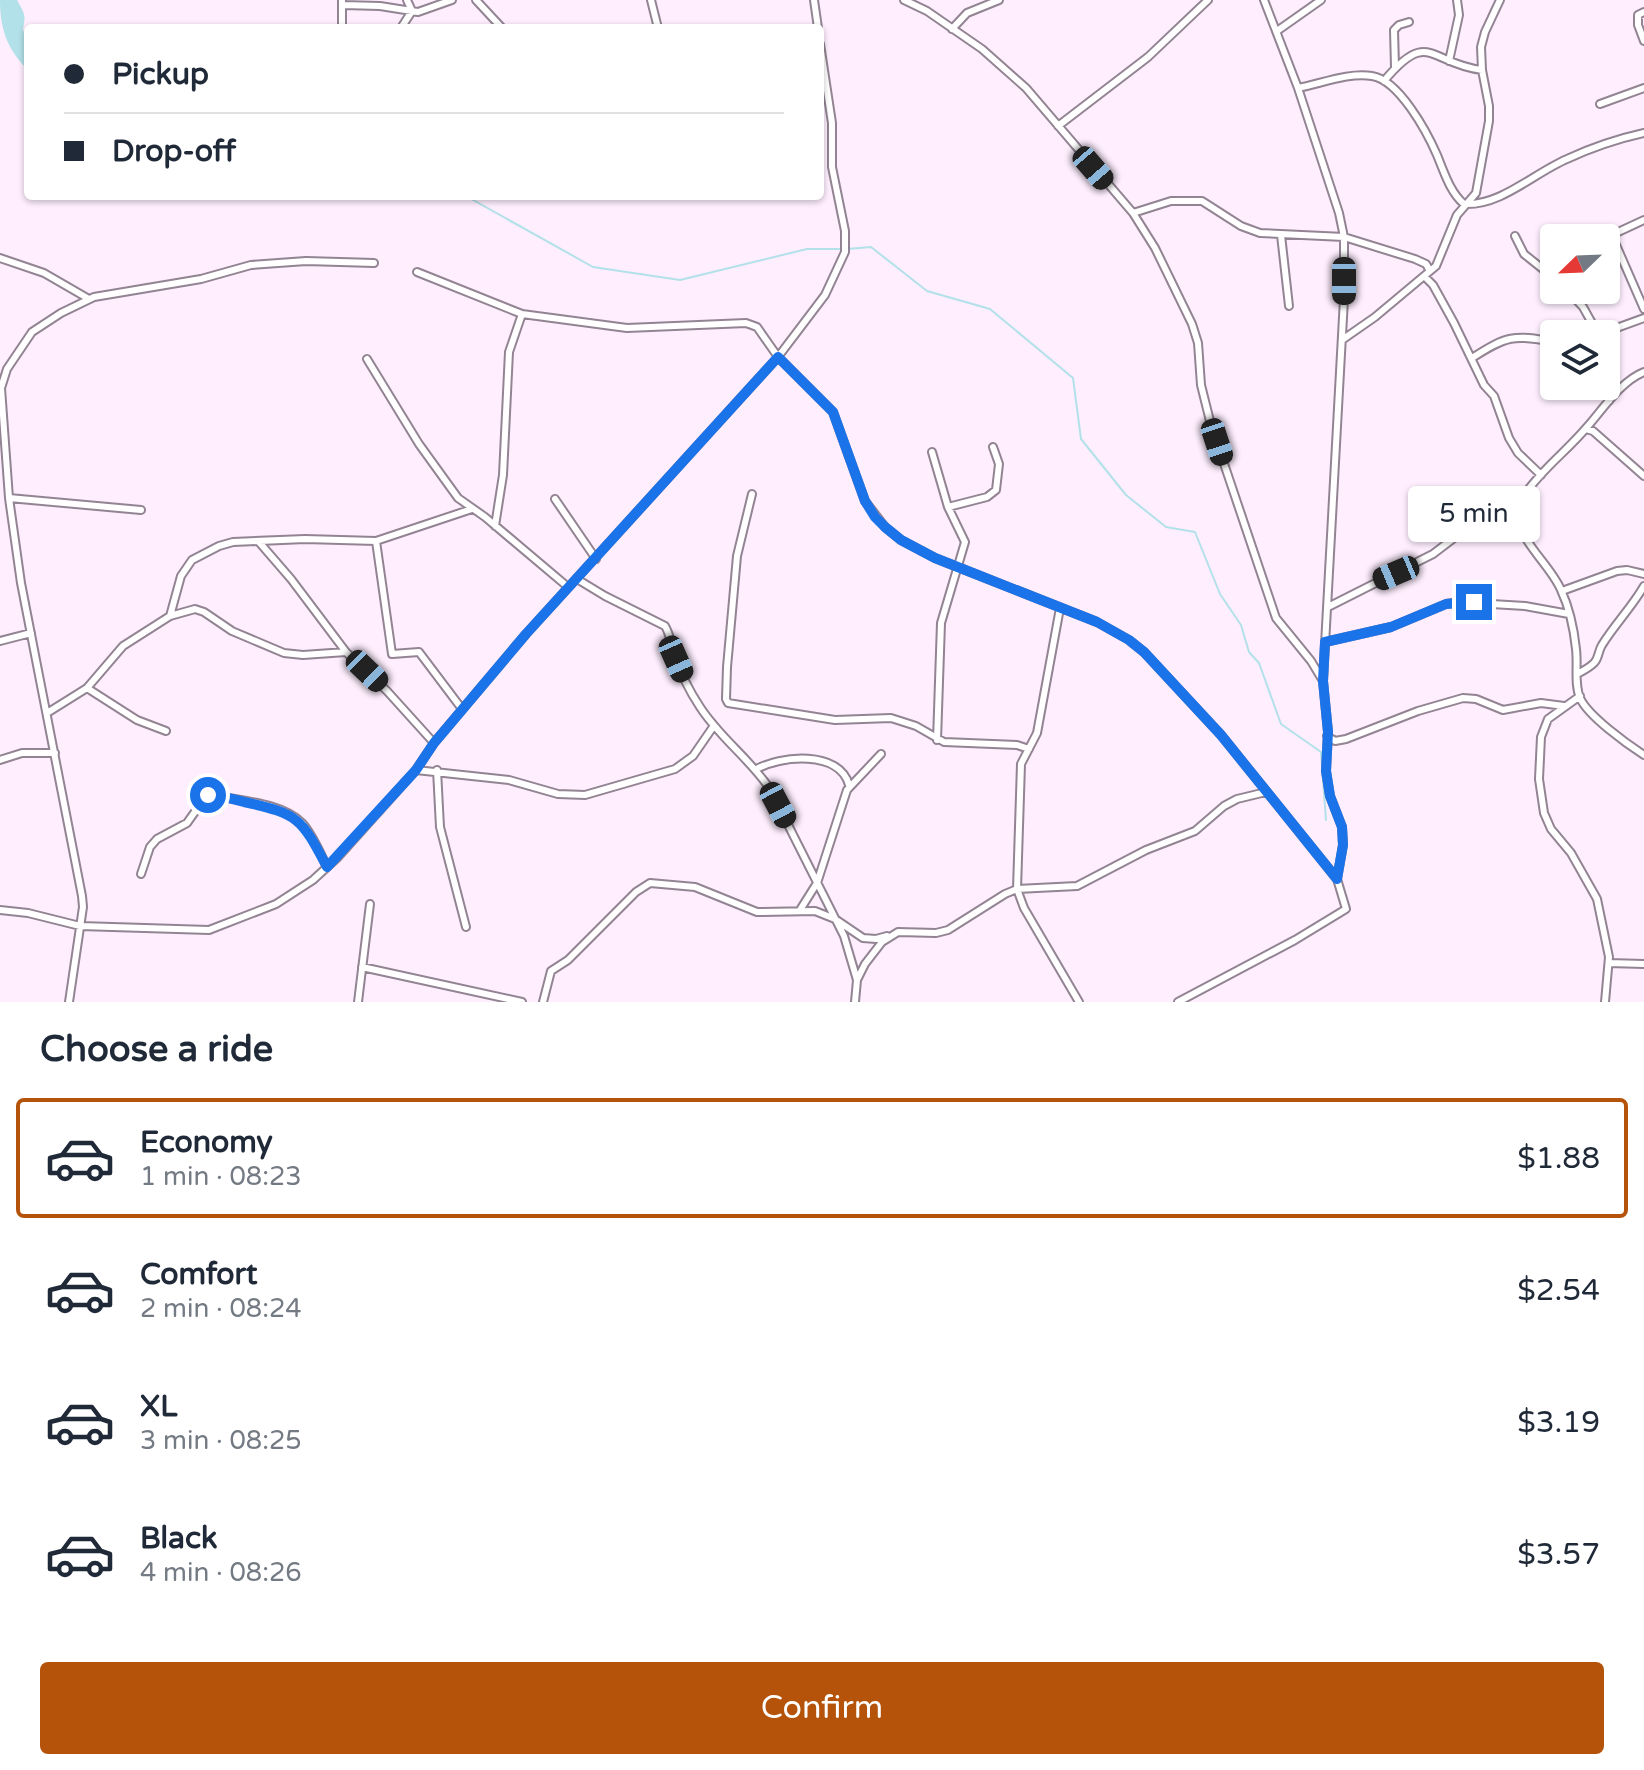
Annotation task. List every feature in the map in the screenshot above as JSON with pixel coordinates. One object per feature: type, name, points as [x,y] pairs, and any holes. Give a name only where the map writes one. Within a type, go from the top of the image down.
[{"type":"street","points":[[407,0],[412,11]]},
{"type":"street","points":[[342,24],[342,3],[412,11],[452,0]]},
{"type":"street","points":[[476,0],[498,24]]},
{"type":"street","points":[[651,0],[657,24]]},
{"type":"street","points":[[814,0],[817,24]]},
{"type":"street","points":[[904,0],[927,11],[1002,65],[1133,213],[1155,248],[1192,324],[1198,343],[1201,385],[1211,425],[1276,618],[1323,681]]},
{"type":"street","points":[[952,29],[967,13],[999,0]]},
{"type":"street","points":[[1058,126],[1148,57],[1208,0]]},
{"type":"street","points":[[1264,0],[1298,88],[1344,237],[1342,340],[1323,681],[1328,785],[1342,827],[1343,845],[1337,879]]},
{"type":"street","points":[[1277,31],[1321,0]]},
{"type":"street","points":[[1449,61],[1459,15],[1457,0]]},
{"type":"street","points":[[1342,340],[1430,271],[1457,215],[1476,193],[1489,121],[1481,47],[1500,0]]},
{"type":"street","points":[[404,24],[412,11]]},
{"type":"street","points":[[1644,12],[1638,15],[1637,20],[1644,41]]},
{"type":"street","points":[[1395,67],[1394,30],[1409,22]]},
{"type":"street","points":[[1384,81],[1409,55],[1422,50],[1435,52],[1460,67],[1482,70]]},
{"type":"street","points":[[0,910],[28,913],[80,926],[209,930],[276,904],[327,867],[416,770],[462,709],[568,587],[778,357],[825,295],[845,252],[845,231],[832,167],[832,123],[824,70]]},
{"type":"street","points":[[1298,88],[1356,76],[1373,76],[1384,81],[1426,128],[1451,187],[1464,204]]},
{"type":"street","points":[[1600,104],[1644,88]]},
{"type":"street","points":[[1464,204],[1484,202],[1564,160],[1644,133]]},
{"type":"street","points":[[1133,213],[1171,201],[1202,201],[1241,226],[1260,233],[1344,237],[1426,264],[1433,285],[1484,385],[1494,396],[1509,438],[1518,453],[1541,475]]},
{"type":"street","points":[[1644,220],[1616,233],[1613,238],[1644,309]]},
{"type":"street","points":[[1281,235],[1289,306]]},
{"type":"street","points":[[1515,236],[1524,254],[1540,267]]},
{"type":"street","points":[[0,258],[44,273],[89,299]]},
{"type":"street","points":[[69,1002],[82,896],[31,633],[9,498],[1,388],[7,369],[32,332],[89,299],[201,279],[251,265],[306,261],[374,263]]},
{"type":"street","points":[[1430,271],[1433,285]]},
{"type":"street","points":[[417,272],[522,314],[627,328],[752,324],[778,357],[833,412],[865,501],[875,517],[901,540],[1110,629],[1144,652],[1221,735],[1337,879],[1346,909],[1295,940],[1178,1002]]},
{"type":"street","points":[[495,526],[503,475],[509,352],[522,314]]},
{"type":"street","points":[[1620,327],[1644,318]]},
{"type":"street","points":[[1472,358],[1500,340],[1540,340]]},
{"type":"street","points":[[367,359],[419,444],[458,498],[568,587]]},
{"type":"street","points":[[1644,372],[1633,377],[1541,475],[1519,505],[1518,520],[1520,530],[1549,567],[1562,591],[1576,649],[1580,696],[1597,717],[1644,755]]},
{"type":"street","points":[[1586,429],[1593,431],[1644,476]]},
{"type":"street","points":[[948,507],[987,497],[996,490],[999,464],[993,447]]},
{"type":"street","points":[[932,452],[948,507],[965,542],[941,623],[937,740]]},
{"type":"street","points":[[752,494],[737,556],[726,701],[733,705],[766,707],[835,720],[891,718],[916,726],[937,740],[1017,745],[1029,749]]},
{"type":"street","points":[[9,498],[141,510]]},
{"type":"street","points":[[555,499],[596,559]]},
{"type":"street","points":[[1328,607],[1433,554],[1488,512],[1519,505]]},
{"type":"street","points":[[170,616],[181,576],[192,560],[219,546],[305,539],[376,541],[472,509]]},
{"type":"street","points":[[376,541],[392,654],[419,652],[462,709]]},
{"type":"street","points":[[259,542],[346,652],[434,743]]},
{"type":"street","points":[[1562,591],[1617,571],[1644,574]]},
{"type":"street","points":[[577,579],[665,626],[682,674],[713,727],[770,789],[844,936],[857,980],[855,1002]]},
{"type":"street","points":[[1577,674],[1595,661],[1603,643],[1644,586]]},
{"type":"street","points":[[1325,642],[1391,627],[1458,602],[1525,606],[1569,614]]},
{"type":"street","points":[[1060,608],[1037,733],[1021,764],[1017,889],[1024,908],[1079,1002]]},
{"type":"street","points":[[47,713],[87,688],[123,646],[170,616],[195,609],[232,631],[284,653],[346,652]]},
{"type":"street","points":[[0,641],[31,633]]},
{"type":"street","points":[[87,688],[129,716],[166,731]]},
{"type":"street","points":[[1580,696],[1548,719],[1541,737],[1539,779],[1544,813],[1551,829],[1585,874],[1597,899],[1609,963],[1605,1002]]},
{"type":"street","points":[[1327,736],[1332,741],[1339,741],[1418,711],[1470,697],[1503,710],[1541,703],[1564,706]]},
{"type":"street","points":[[416,770],[509,780],[558,794],[585,795],[675,769],[693,756],[713,727]]},
{"type":"street","points":[[0,760],[30,751],[55,753]]},
{"type":"street","points":[[800,910],[817,883],[849,785],[881,754]]},
{"type":"street","points":[[755,770],[768,762],[784,759],[830,762],[843,771],[849,785]]},
{"type":"street","points":[[437,770],[440,827],[466,927]]},
{"type":"street","points":[[543,1002],[551,971],[568,960],[645,884],[695,887],[757,912],[815,911],[835,919],[863,938],[876,939],[898,932],[936,933],[948,930],[1017,889],[1077,886],[1146,850],[1195,831],[1237,799],[1266,792]]},
{"type":"street","points":[[141,874],[150,847],[157,839],[187,823],[204,799],[212,795],[291,815],[305,827],[327,867]]},
{"type":"street","points":[[358,1002],[370,904]]},
{"type":"street","points":[[857,980],[874,949],[898,932]]},
{"type":"street","points":[[1609,963],[1644,964]]},
{"type":"street","points":[[362,967],[522,1002]]},
{"type":"water","points":[[0,0],[17,0],[25,18],[24,65],[6,38]]},
{"type":"waterway","points":[[473,200],[593,267],[680,280],[807,249],[841,249]]},
{"type":"waterway","points":[[847,249],[871,247],[927,291],[990,309],[1073,378],[1081,439],[1126,495],[1166,527],[1195,532],[1220,594],[1241,625],[1249,652],[1259,663],[1281,724],[1321,752],[1326,820]]},
{"type":"route","points":[[208,795],[291,815],[305,827],[327,867],[416,770],[434,743],[526,634],[778,357],[833,412],[865,501],[885,527],[901,540],[935,558],[1097,622],[1129,640],[1144,652],[1221,735],[1337,879],[1343,845],[1342,827],[1330,796],[1326,771],[1325,642],[1391,627],[1446,604],[1474,602]]}]
